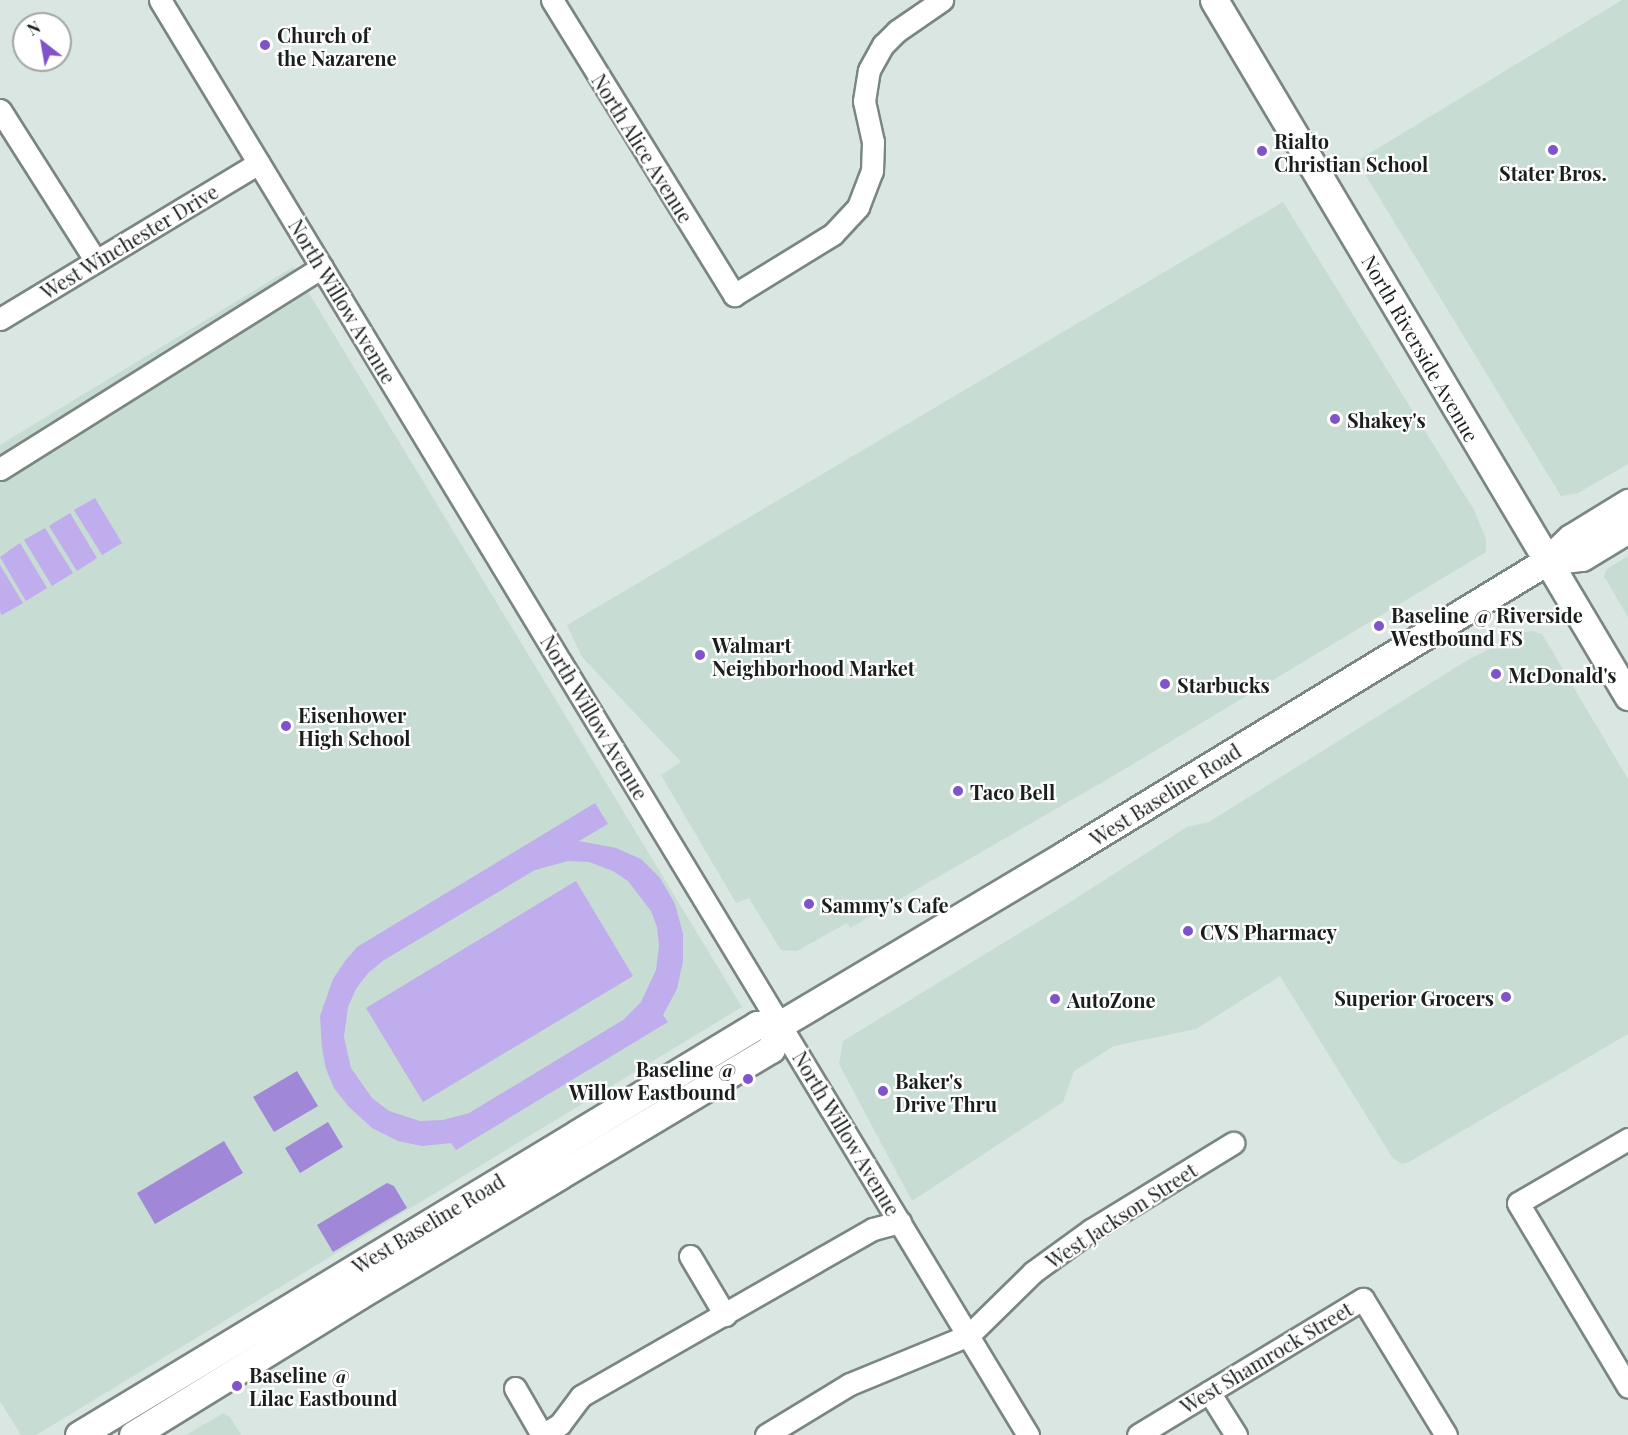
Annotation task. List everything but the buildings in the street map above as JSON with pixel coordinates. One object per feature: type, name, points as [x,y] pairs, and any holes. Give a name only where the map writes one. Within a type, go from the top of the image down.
[{"type":"main road","name":"North Riverside Avenue","points":[[1215,0],[1628,696]]},
{"type":"main road","points":[[1547,561],[1572,538],[1628,503]]},
{"type":"main road","points":[[1547,561],[1582,557],[1628,530]]},
{"type":"main road","name":"West Baseline Road","points":[[79,1435],[757,1025],[781,1024],[1547,561]]},
{"type":"main road","name":"West Baseline Road","points":[[133,1435],[358,1296],[771,1049],[781,1024]]},
{"type":"street","name":"North Willow Avenue","points":[[159,0],[1028,1435]]},
{"type":"street","name":"North Alice Avenue","points":[[552,0],[734,295],[833,234],[854,212],[868,186],[872,171],[873,142],[864,101],[869,70],[883,45],[897,31],[942,0]]},
{"type":"street","points":[[0,110],[96,261]]},
{"type":"street","name":"West Winchester Drive","points":[[0,319],[259,163]]},
{"type":"street","points":[[0,469],[322,267]]},
{"type":"street","points":[[1628,1139],[1518,1203],[1628,1387]]},
{"type":"street","name":"West Jackson Street","points":[[766,1435],[850,1384],[969,1335],[1043,1265],[1091,1230],[1233,1143]]},
{"type":"street","points":[[515,1388],[542,1435],[560,1424],[581,1396],[873,1229],[900,1222]]},
{"type":"street","points":[[690,1256],[725,1315]]},
{"type":"street","name":"West Shamrock Street","points":[[1138,1435],[1363,1299],[1446,1435]]},
{"type":"street","points":[[1209,1392],[1236,1435]]},
{"type":"shaded area","points":[[1622,0],[1628,0],[1628,464],[1578,493],[1561,496],[1357,161]]},
{"type":"shaded area","points":[[1283,202],[1474,510],[1486,539],[1486,552],[1118,773],[850,928],[847,923],[797,951],[781,950],[749,898],[736,903],[661,775],[681,762],[582,657],[567,625]]},
{"type":"shaded area","name":"Eisenhower High School","points":[[293,267],[742,1007],[36,1435],[21,1435],[0,1401],[0,445]]},
{"type":"shaded area","points":[[95,498],[122,543],[102,555],[74,510]]},
{"type":"shaded area","points":[[70,513],[97,558],[77,571],[49,526]]},
{"type":"shaded area","points":[[45,528],[73,573],[52,586],[24,540]]},
{"type":"shaded area","points":[[20,543],[47,588],[26,601],[0,557]]},
{"type":"shaded area","points":[[1628,556],[1628,617],[1604,576],[1607,569]]},
{"type":"shaded area","points":[[0,565],[23,603],[2,615],[0,612]]},
{"type":"shaded area","points":[[1532,631],[1542,634],[1628,779],[1628,1034],[1402,1164],[1392,1157],[1280,976],[1196,1029],[1114,1046],[1074,1071],[1063,1102],[912,1201],[839,1064],[843,1041],[1064,906],[1187,827],[1209,822],[1466,661],[1520,633]]},
{"type":"shaded area","points":[[595,803],[608,824],[579,841],[616,848],[641,859],[660,878],[675,904],[683,934],[683,961],[677,989],[663,1015],[668,1022],[456,1150],[451,1143],[422,1146],[398,1141],[372,1128],[348,1106],[334,1088],[326,1069],[320,1016],[333,979],[357,947]],"holes":[[[568,861],[589,862],[613,871],[628,881],[651,911],[657,927],[659,946],[656,970],[641,1002],[623,1020],[469,1113],[443,1120],[420,1121],[389,1111],[372,1098],[351,1068],[344,1037],[348,1007],[356,989],[368,973],[384,960],[535,870]]]},
{"type":"shaded area","points":[[576,881],[633,976],[423,1102],[366,1008]]},
{"type":"shaded area","points":[[297,1071],[318,1106],[274,1132],[253,1097]]},
{"type":"shaded area","points":[[328,1122],[343,1147],[300,1173],[285,1148]]},
{"type":"shaded area","points":[[224,1141],[243,1173],[155,1224],[137,1193]]},
{"type":"shaded area","points":[[387,1183],[394,1186],[407,1208],[333,1252],[317,1225]]},
{"type":"shaded area","points":[[224,1413],[230,1417],[241,1435],[186,1435]]},
{"type":"place","name":"Church of the Nazarene","points":[[265,45]]},
{"type":"place","name":"Stater Bros.","points":[[1553,150]]},
{"type":"place","name":"Rialto Christian School","points":[[1262,151]]},
{"type":"place","name":"Shakey's","points":[[1335,419]]},
{"type":"place","name":"Baseline @ Riverside Westbound FS","points":[[1379,626]]},
{"type":"place","name":"Walmart Neighborhood Market","points":[[700,655]]},
{"type":"place","name":"McDonald's","points":[[1496,674]]},
{"type":"place","name":"Starbucks","points":[[1165,684]]},
{"type":"place","name":"Eisenhower High School","points":[[286,726]]},
{"type":"place","name":"Taco Bell","points":[[958,791]]},
{"type":"place","name":"Sammy's Cafe","points":[[809,904]]},
{"type":"place","name":"CVS Pharmacy","points":[[1188,931]]},
{"type":"place","name":"Superior Grocers","points":[[1506,997]]},
{"type":"place","name":"AutoZone","points":[[1055,999]]},
{"type":"place","name":"Baseline @ Willow Eastbound","points":[[748,1079]]},
{"type":"place","name":"Baker's Drive Thru","points":[[883,1091]]},
{"type":"place","name":"Baseline @ Lilac Eastbound","points":[[237,1386]]}]
